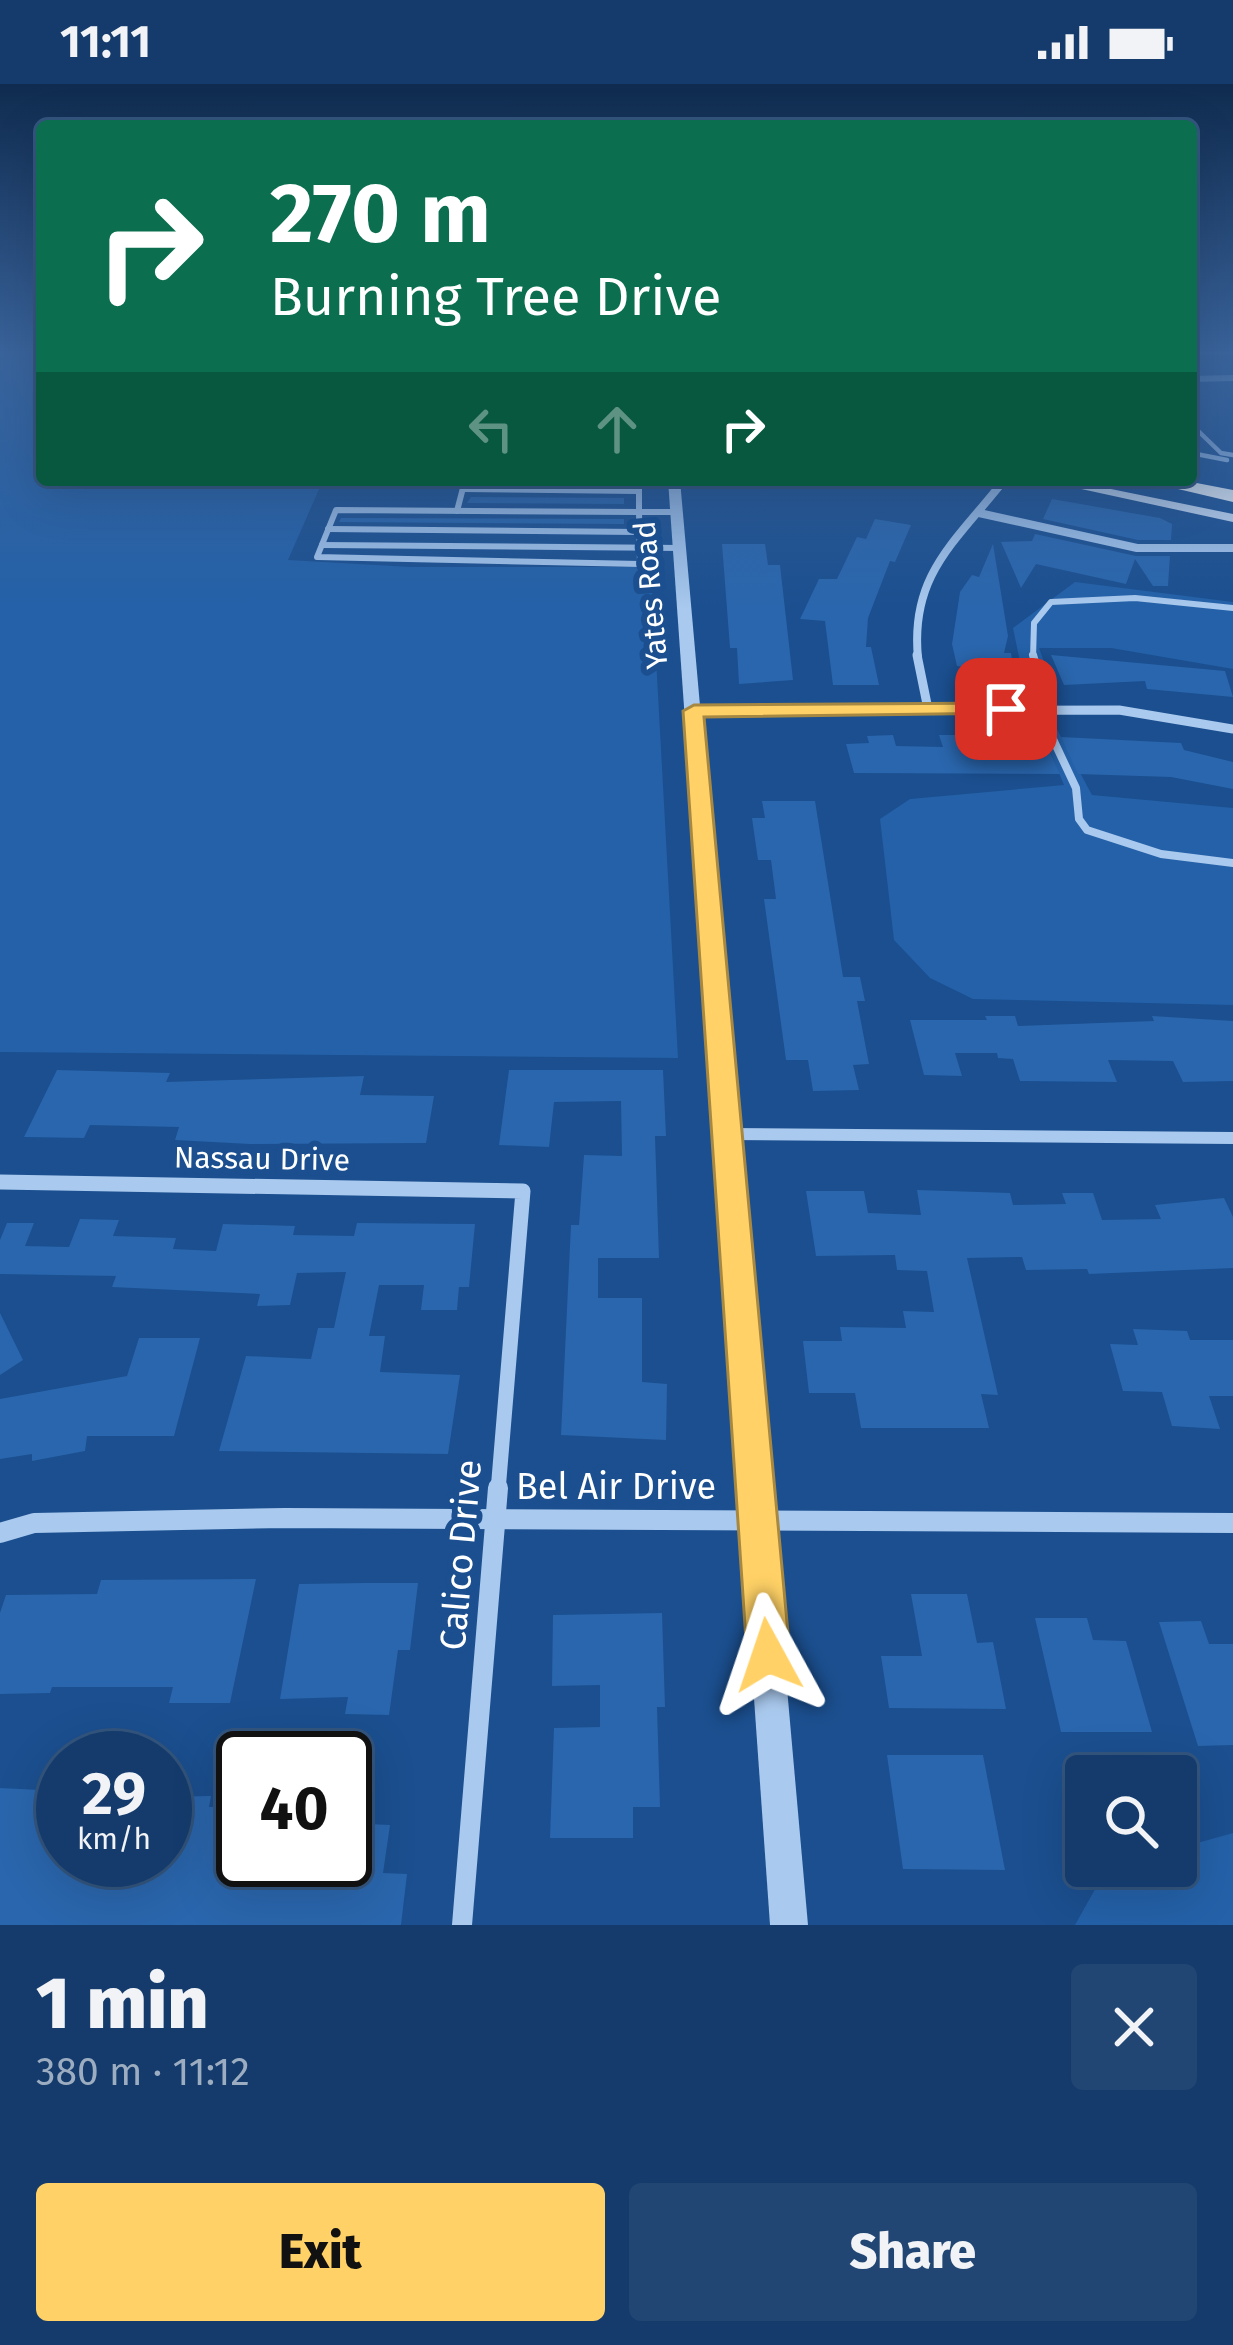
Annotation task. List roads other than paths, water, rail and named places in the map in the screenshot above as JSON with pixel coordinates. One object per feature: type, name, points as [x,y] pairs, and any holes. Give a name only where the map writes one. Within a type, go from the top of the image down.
[{"type":"highway","points":[[1197,469],[1233,476]]},
{"type":"highway","points":[[1181,486],[1233,496]]},
{"type":"main road","points":[[1076,486],[1233,518]]},
{"type":"street","name":"Yates Road","points":[[675,486],[790,1925]]},
{"type":"street","points":[[928,709],[911,624],[918,594],[934,564],[1000,486]]},
{"type":"street","points":[[979,513],[1139,550],[1233,548]]},
{"type":"street","points":[[694,711],[1119,710],[1233,729]]},
{"type":"street","points":[[728,1134],[1233,1138]]},
{"type":"street","name":"Nassau Drive","points":[[0,1182],[523,1191]]},
{"type":"street","name":"Calico Drive","points":[[462,1925],[523,1191]]},
{"type":"street","name":"Bel Air Drive","points":[[0,1533],[34,1522],[1233,1523]]},
{"type":"lane","points":[[1204,437],[1233,458]]},
{"type":"lane","points":[[1197,454],[1233,458]]},
{"type":"lane","points":[[457,511],[464,486]]},
{"type":"lane","points":[[639,486],[639,491],[639,512],[639,532],[640,564],[417,563],[317,557],[337,510],[457,511],[639,512],[677,512]]},
{"type":"lane","points":[[463,489],[639,491]]},
{"type":"lane","points":[[328,529],[639,532]]},
{"type":"lane","points":[[322,545],[681,548]]},
{"type":"lane","points":[[1046,699],[1032,655],[1033,624],[1051,602],[1135,598],[1233,608]]},
{"type":"lane","points":[[1044,720],[1076,788],[1079,819],[1087,830],[1161,854],[1233,863]]}]
